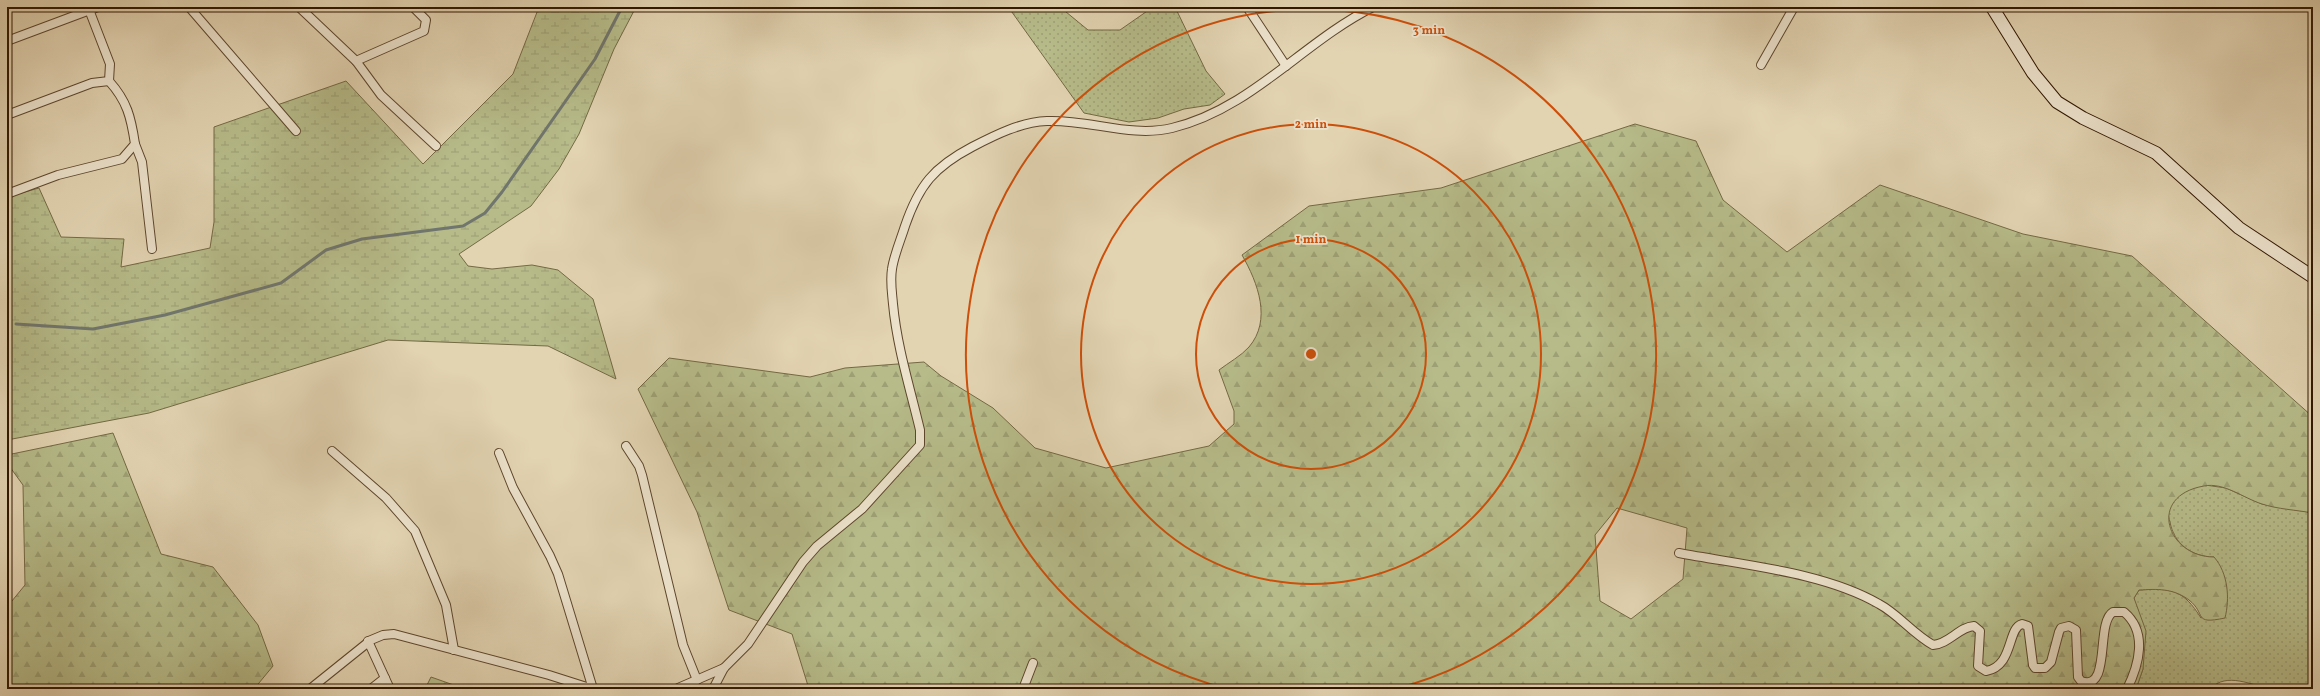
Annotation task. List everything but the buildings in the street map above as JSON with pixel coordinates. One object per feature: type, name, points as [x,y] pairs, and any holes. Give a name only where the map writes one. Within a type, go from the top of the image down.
[{"type":"street","points":[[7,41],[88,9],[98,7]]},
{"type":"street","points":[[189,7],[296,131]]},
{"type":"street","points":[[299,7],[356,61],[381,95],[436,146]]},
{"type":"street","points":[[356,61],[424,31],[426,20],[413,7]]},
{"type":"street","points":[[1247,7],[1286,66]]},
{"type":"street","points":[[713,689],[724,668],[748,644],[803,562],[817,546],[862,509],[920,445],[920,430],[895,326],[892,269],[908,218],[919,193],[938,168],[980,142],[1014,127],[1031,123],[1062,121],[1153,130],[1172,128],[1229,106],[1286,66],[1336,27],[1373,7]]},
{"type":"street","points":[[1761,64],[1794,7]]},
{"type":"street","points":[[1992,7],[2033,72],[2057,102],[2083,118],[2156,153],[2238,228],[2313,277]]},
{"type":"street","points":[[88,9],[110,64],[109,81],[122,96],[132,125],[135,144],[142,162],[152,249]]},
{"type":"street","points":[[7,115],[92,83],[109,81]]},
{"type":"street","points":[[7,194],[58,176],[122,159],[135,144]]},
{"type":"street","points":[[626,446],[639,466],[642,475],[683,645],[697,680]]},
{"type":"street","points":[[332,451],[386,498],[415,531],[446,605],[454,650]]},
{"type":"street","points":[[499,452],[513,488],[550,556],[558,574],[593,689]]},
{"type":"street","points":[[1679,553],[1795,575],[1855,592],[1881,605],[1909,629],[1933,645],[1944,642],[1965,628],[1974,626],[1980,631],[1978,666],[1986,671],[1996,668],[2006,656],[2016,628],[2022,624],[2028,626],[2033,665],[2036,668],[2045,668],[2051,662],[2058,632],[2061,628],[2069,626],[2076,630],[2078,677],[2081,681],[2090,682],[2094,680],[2100,669],[2105,621],[2113,612],[2124,612],[2133,622],[2139,640],[2138,663],[2127,689]]},
{"type":"street","points":[[310,689],[368,642],[383,635],[394,634],[549,675],[593,689]]},
{"type":"street","points":[[368,642],[390,689]]},
{"type":"street","points":[[1023,689],[1033,662]]},
{"type":"street","points":[[679,688],[724,668]]},
{"type":"street","points":[[371,689],[385,678]]},
{"type":"green space","points":[[539,7],[636,7],[614,49],[579,134],[559,169],[531,206],[459,254],[468,266],[492,269],[532,265],[558,270],[593,299],[616,379],[548,346],[388,340],[149,413],[7,440],[7,197],[39,188],[61,237],[124,239],[121,267],[210,248],[214,222],[214,127],[346,81],[423,164],[513,74]]},
{"type":"green space","points":[[1060,7],[1088,30],[1120,30],[1153,7],[1175,7],[1206,71],[1225,94],[1210,105],[1184,109],[1158,118],[1129,122],[1084,113],[1009,8]]},
{"type":"green space","points":[[1635,124],[1696,141],[1723,200],[1787,252],[1880,185],[2023,234],[2132,256],[2313,417],[2313,513],[2268,506],[2226,488],[2211,485],[2186,492],[2174,501],[2169,513],[2170,525],[2175,537],[2184,547],[2198,554],[2214,557],[2219,563],[2227,586],[2227,610],[2225,618],[2208,620],[2201,617],[2198,610],[2189,600],[2177,593],[2165,590],[2139,590],[2134,598],[2146,631],[2143,669],[2136,689],[809,689],[792,634],[729,610],[697,512],[638,389],[669,358],[810,377],[845,368],[924,362],[941,376],[993,408],[1035,448],[1106,468],[1209,446],[1234,424],[1234,411],[1219,370],[1249,347],[1256,336],[1260,325],[1260,301],[1257,289],[1242,255],[1309,206],[1441,188]],"holes":[[[1617,508],[1687,528],[1683,579],[1631,619],[1600,601],[1595,535]]]},
{"type":"green space","points":[[113,433],[161,554],[213,567],[258,625],[273,666],[254,689],[7,689],[7,607],[25,585],[23,485],[7,463],[7,455]]},
{"type":"green space","points":[[2205,485],[2226,488],[2262,504],[2313,513],[2313,689],[2277,690],[2232,680],[2224,681],[2210,689],[2136,689],[2143,669],[2134,598],[2139,590],[2160,589],[2175,592],[2188,601],[2201,618],[2214,557],[2198,555],[2185,548],[2175,537],[2168,513],[2170,506],[2178,496],[2191,489]]},
{"type":"green space","points":[[431,677],[465,689],[425,689]]},
{"type":"waterway","points":[[16,324],[93,329],[165,315],[281,283],[326,250],[362,239],[463,226],[485,213],[502,192],[595,59],[622,7]]}]
